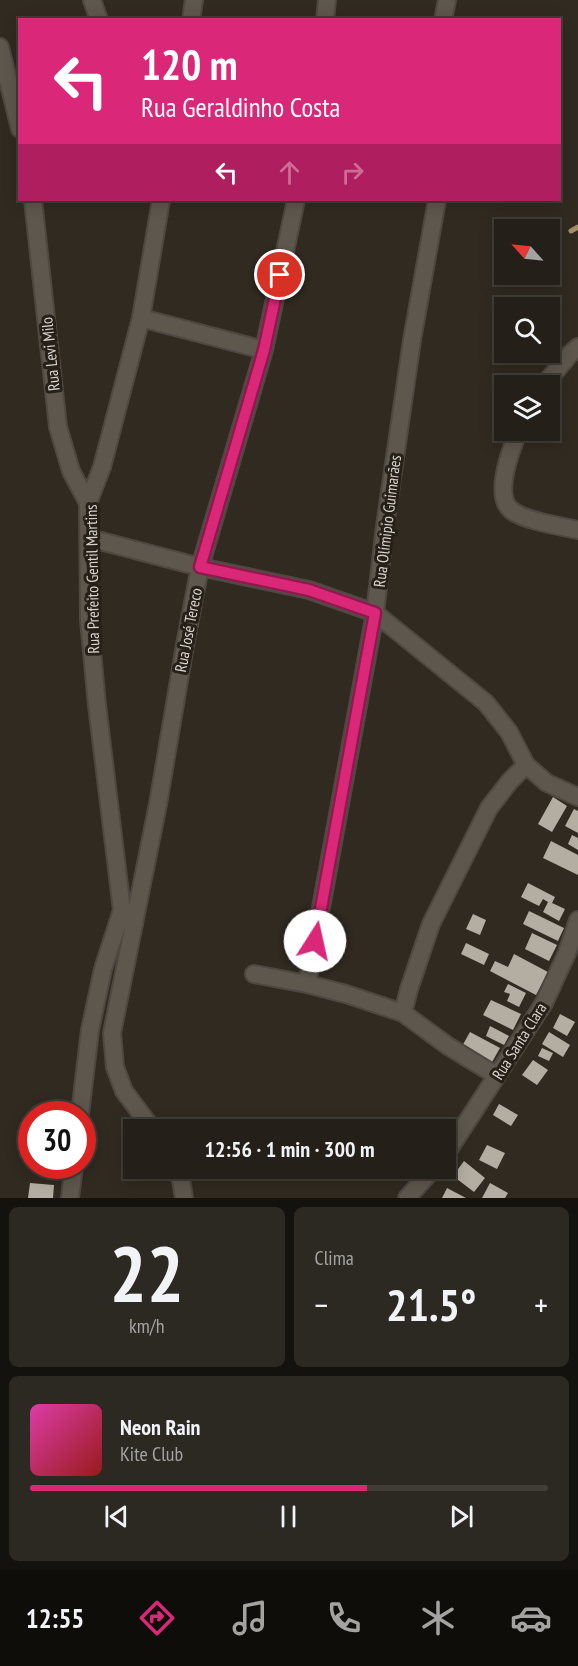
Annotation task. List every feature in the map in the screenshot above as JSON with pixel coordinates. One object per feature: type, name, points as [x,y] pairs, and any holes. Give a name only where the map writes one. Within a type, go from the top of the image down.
[{"type":"street","points":[[92,0],[98,18]]},
{"type":"street","points":[[191,18],[194,0]]},
{"type":"street","points":[[325,18],[327,0]]},
{"type":"street","points":[[443,18],[447,0]]},
{"type":"street","points":[[0,47],[18,121]]},
{"type":"street","name":"Rua Levi Milo","points":[[33,201],[58,427],[71,471],[88,503]]},
{"type":"street","name":"Rua Prefeito Gentil Martins","points":[[122,910],[89,620],[88,503],[102,467],[141,318],[161,201]]},
{"type":"street","name":"Rua José Tereco","points":[[145,1119],[124,1091],[115,1067],[112,1033],[200,567],[264,350],[296,201]]},
{"type":"street","name":"Rua Olímipio Guimarães","points":[[307,984],[375,613],[412,340],[437,201]]},
{"type":"street","points":[[141,318],[264,350]]},
{"type":"street","points":[[553,375],[578,347]]},
{"type":"street","points":[[514,441],[503,484],[504,502],[512,511],[526,517],[578,530]]},
{"type":"street","points":[[89,538],[200,567],[309,590],[375,613],[486,703],[509,732],[526,765],[547,783],[578,797]]},
{"type":"street","points":[[403,1013],[409,989],[436,914],[489,808],[526,765]]},
{"type":"street","points":[[122,910],[134,925]]},
{"type":"street","points":[[82,1101],[90,1030],[103,969],[122,910]]},
{"type":"street","name":"Rua Santa Clara","points":[[456,1139],[544,1003],[567,953],[578,920]]},
{"type":"street","points":[[254,974],[346,994],[403,1013],[448,1047],[497,1076]]},
{"type":"street","points":[[70,1198],[72,1179]]},
{"type":"street","points":[[181,1179],[184,1198]]},
{"type":"street","points":[[407,1198],[424,1179]]},
{"type":"building","points":[[553,797],[567,806],[552,832],[538,824]]},
{"type":"building","points":[[574,809],[578,811],[578,833],[565,826]]},
{"type":"building","points":[[572,835],[578,838],[578,850],[568,844]]},
{"type":"building","points":[[551,841],[578,855],[578,875],[543,858]]},
{"type":"building","points":[[528,883],[555,897],[552,903],[565,909],[559,921],[543,912],[548,902],[543,899],[539,906],[521,897]]},
{"type":"building","points":[[529,911],[564,928],[558,941],[523,924]]},
{"type":"building","points":[[473,914],[486,920],[480,935],[466,929]]},
{"type":"building","points":[[532,933],[557,945],[549,961],[525,949]]},
{"type":"building","points":[[466,943],[489,954],[484,965],[461,954]]},
{"type":"building","points":[[514,954],[548,972],[536,995],[490,971],[495,961],[508,967]]},
{"type":"building","points":[[508,984],[526,993],[519,1007],[507,1001],[510,994],[504,992]]},
{"type":"building","points":[[491,1000],[521,1014],[513,1030],[483,1015]]},
{"type":"building","points":[[560,1014],[575,1022],[567,1036],[553,1028]]},
{"type":"building","points":[[490,1026],[509,1036],[504,1045],[486,1036]]},
{"type":"building","points":[[470,1032],[500,1048],[491,1064],[461,1048]]},
{"type":"building","points":[[549,1032],[570,1045],[563,1057],[542,1044]]},
{"type":"building","points":[[542,1048],[553,1053],[549,1061],[538,1056]]},
{"type":"building","points":[[533,1060],[548,1070],[537,1085],[522,1075]]},
{"type":"building","points":[[499,1104],[518,1115],[511,1126],[493,1115]]},
{"type":"building","points":[[487,1145],[505,1153],[497,1169],[479,1160]]},
{"type":"building","points":[[464,1161],[485,1178],[474,1192],[456,1178],[456,1172]]},
{"type":"building","points":[[30,1183],[54,1185],[53,1198],[28,1198]]},
{"type":"building","points":[[490,1183],[508,1193],[505,1198],[482,1198]]},
{"type":"building","points":[[447,1188],[466,1198],[442,1198]]},
{"type":"waterway","points":[[571,231],[578,227]]},
{"type":"route","points":[[280,275],[264,350],[200,567],[309,590],[375,613],[315,941]]}]
